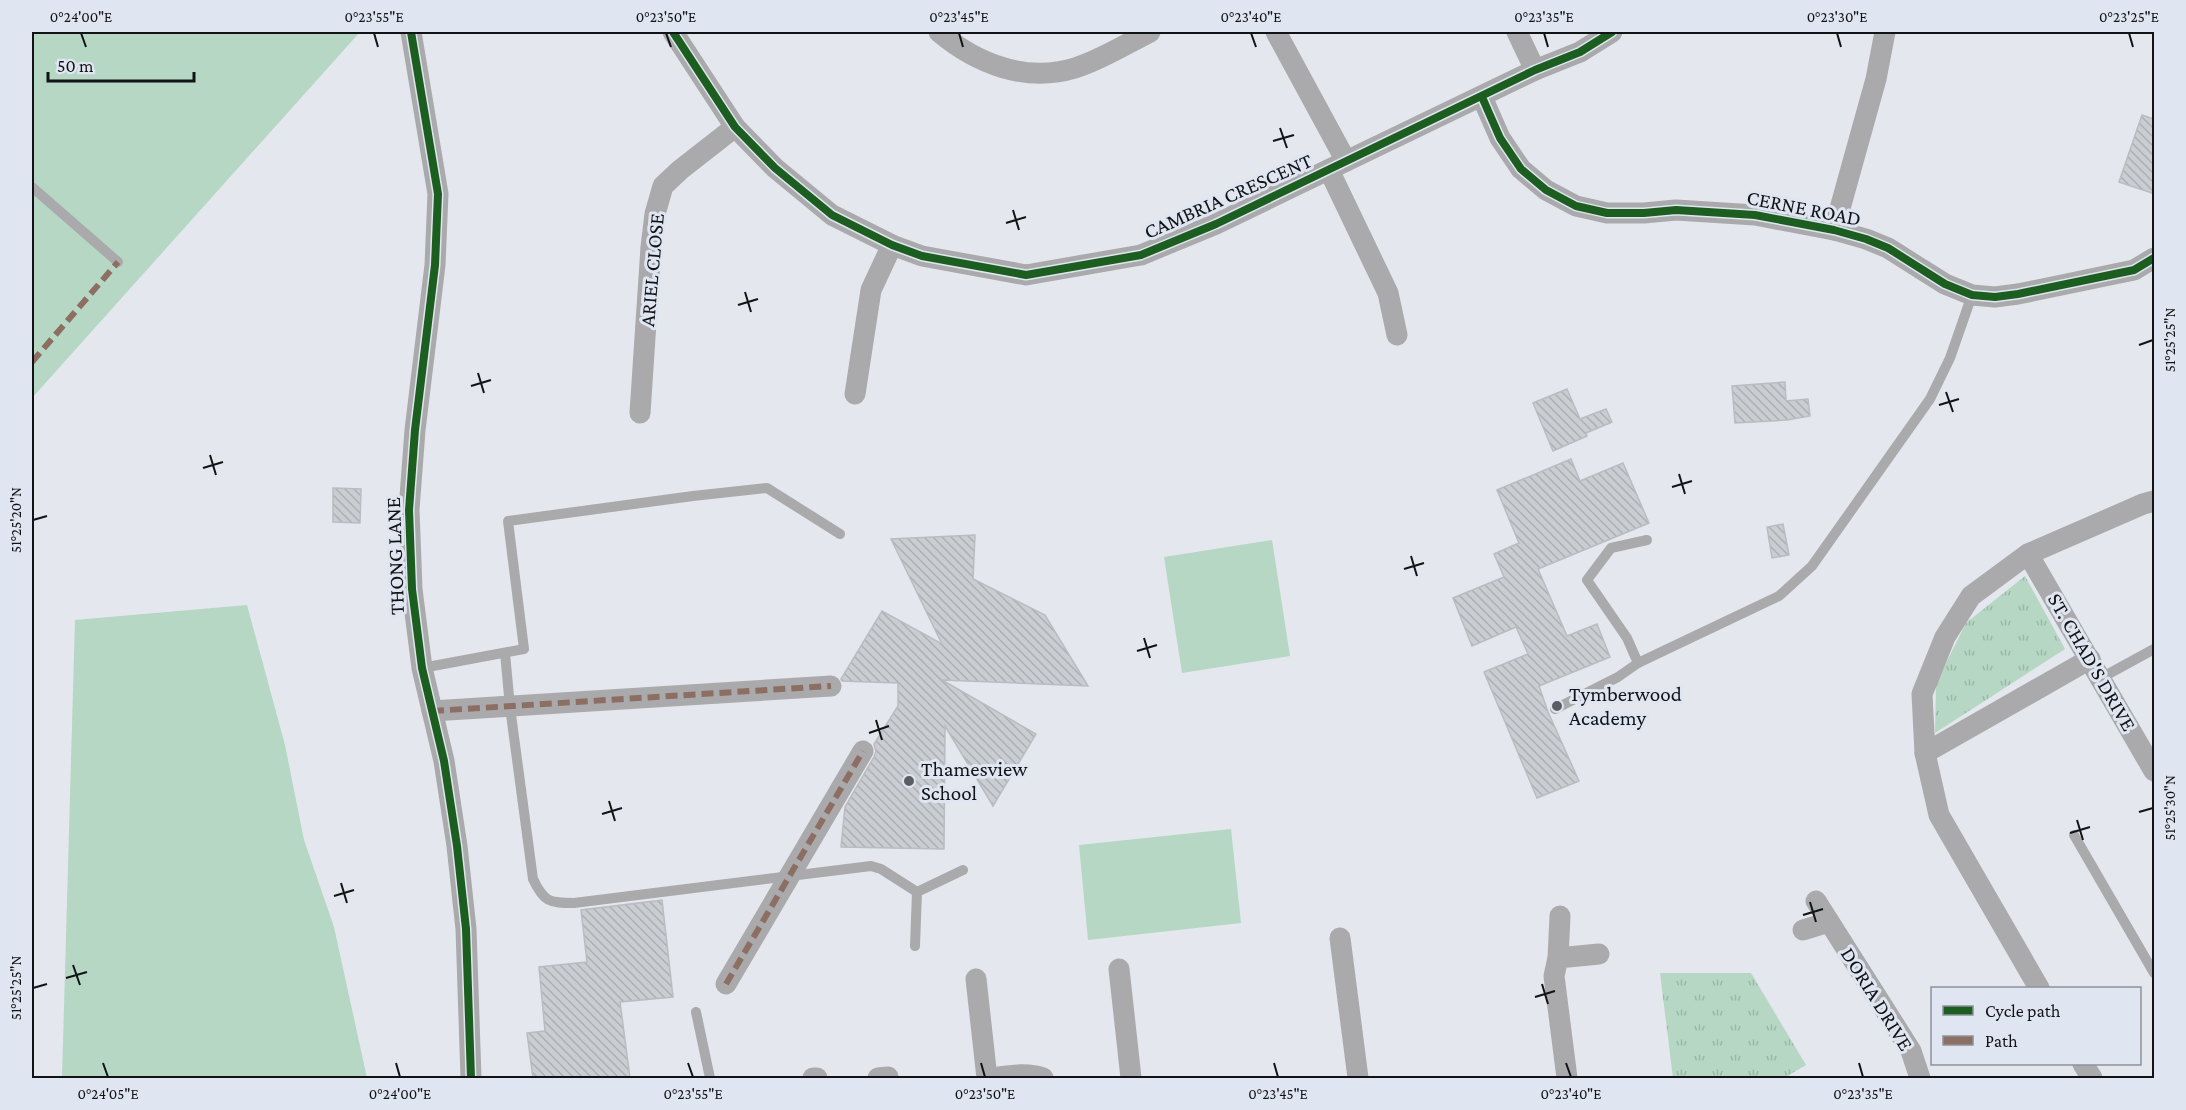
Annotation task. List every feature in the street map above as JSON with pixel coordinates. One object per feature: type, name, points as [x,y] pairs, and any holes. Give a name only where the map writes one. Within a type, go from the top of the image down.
[{"type":"street","name":"THONG LANE","points":[[411,32],[438,194],[435,265],[415,430],[409,510],[412,589],[422,668],[444,761],[458,846],[466,929],[471,1078]]},
{"type":"street","name":"CAMBRIA CRESCENT","points":[[673,32],[735,127],[775,168],[832,215],[922,256],[1026,275],[1142,255],[1216,224],[1535,70],[1580,52],[1612,32]]},
{"type":"street","points":[[939,32],[962,49],[1000,68],[1045,73],[1076,68],[1150,32]]},
{"type":"street","points":[[1276,32],[1337,165],[1388,293],[1397,335]]},
{"type":"street","points":[[1517,32],[1535,70]]},
{"type":"street","points":[[1834,230],[1876,79],[1885,32]]},
{"type":"street","name":"CERNE ROAD","points":[[1482,97],[1500,138],[1521,169],[1546,190],[1576,206],[1607,213],[1676,210],[1755,215],[1834,230],[1866,238],[1888,248],[1945,284],[1972,295],[1995,297],[2019,294],[2134,270],[2154,258]]},
{"type":"street","name":"ARIEL CLOSE","points":[[640,413],[651,247],[655,214],[663,186],[735,127]]},
{"type":"street","points":[[855,394],[871,290],[892,244]]},
{"type":"street","points":[[2038,987],[1940,815],[1925,753],[1922,694],[1945,637],[1971,596],[2028,554],[2154,501]]},
{"type":"street","name":"ST. CHAD'S DRIVE","points":[[2028,554],[2154,771]]},
{"type":"street","points":[[1925,753],[2090,658]]},
{"type":"street","points":[[432,711],[831,686]]},
{"type":"street","points":[[726,984],[863,751]]},
{"type":"street","name":"DORIA DRIVE","points":[[1816,901],[1911,1051],[1920,1078]]},
{"type":"street","points":[[1560,915],[1558,958],[1554,976],[1567,1078]]},
{"type":"street","points":[[1803,930],[1829,922]]},
{"type":"street","points":[[1340,938],[1358,1078]]},
{"type":"street","points":[[1558,958],[1599,954]]},
{"type":"street","points":[[1119,969],[1131,1078]]},
{"type":"street","points":[[976,979],[989,1078],[1017,1075],[1043,1078]]},
{"type":"street","points":[[2084,1065],[2092,1078]]},
{"type":"lane","points":[[32,187],[118,262]]},
{"type":"lane","points":[[1555,709],[1617,677],[1638,663],[1779,596],[1812,566],[1930,399],[1950,358],[1972,295]]},
{"type":"lane","points":[[422,668],[524,649],[508,521],[766,488],[840,534]]},
{"type":"lane","points":[[1638,663],[1627,638],[1587,580],[1611,548],[1647,540]]},
{"type":"lane","points":[[2101,678],[2154,649]]},
{"type":"lane","points":[[505,653],[533,879],[540,893],[548,901],[574,903],[876,866],[917,892]]},
{"type":"lane","points":[[2074,835],[2154,973]]},
{"type":"lane","points":[[917,892],[963,870]]},
{"type":"lane","points":[[915,946],[917,892]]},
{"type":"lane","points":[[696,1012],[710,1078]]},
{"type":"green space","points":[[32,32],[360,32],[32,398]]},
{"type":"green space","points":[[1272,540],[1290,656],[1182,673],[1164,557]]},
{"type":"green space","points":[[2025,576],[2065,649],[1935,733],[1936,683],[1966,623]]},
{"type":"green space","points":[[247,605],[285,745],[304,840],[334,927],[367,1078],[62,1078],[75,620]]},
{"type":"green space","points":[[1231,829],[1241,923],[1088,940],[1079,845]]},
{"type":"green space","points":[[1660,973],[1751,973],[1806,1065],[1784,1078],[1673,1078]]},
{"type":"building","points":[[2142,115],[2154,119],[2152,193],[2119,182]]},
{"type":"building","points":[[1785,382],[1786,401],[1808,399],[1810,416],[1787,420],[1735,423],[1732,386]]},
{"type":"building","points":[[1567,389],[1580,419],[1606,409],[1612,422],[1553,451],[1533,403]]},
{"type":"building","points":[[1571,459],[1580,481],[1623,463],[1649,523],[1538,569],[1567,636],[1597,624],[1610,657],[1539,686],[1579,781],[1537,798],[1484,672],[1528,654],[1516,627],[1472,646],[1453,598],[1504,577],[1494,554],[1519,543],[1497,490]]},
{"type":"building","points":[[333,488],[361,489],[360,523],[333,522]]},
{"type":"building","points":[[1783,524],[1789,555],[1772,558],[1767,527]]},
{"type":"building","points":[[975,535],[973,579],[1045,615],[1088,686],[942,680],[1036,734],[993,806],[945,726],[944,849],[841,847],[845,807],[874,757],[876,751],[874,744],[898,706],[898,683],[842,681],[841,679],[882,611],[942,644],[891,539]]},
{"type":"building","points":[[662,900],[673,997],[620,1002],[630,1078],[533,1078],[527,1033],[545,1031],[539,967],[587,962],[581,910]]},
{"type":"marked path","points":[[32,362],[118,262]]},
{"type":"marked path","points":[[432,711],[831,686]]},
{"type":"marked path","points":[[726,984],[863,751]]},
{"type":"cycle path","points":[[411,32],[438,194],[435,265],[415,430],[409,510],[412,589],[422,668],[444,761],[457,846],[466,929],[471,1078]]},
{"type":"cycle path","points":[[673,32],[735,127],[775,168],[832,215],[892,245],[922,256],[1026,275],[1141,255],[1216,224],[1535,70],[1580,52],[1612,32]]},
{"type":"cycle path","points":[[1482,97],[1500,138],[1521,169],[1546,190],[1576,206],[1607,213],[1676,210],[1755,215],[1834,230],[1888,248],[1945,284],[1972,295],[1995,297],[2018,294],[2134,270],[2154,258]]},
{"type":"place","name":"Tymberwood Academy","points":[[1557,706]]},
{"type":"place","name":"Thamesview School","points":[[909,781]]}]
